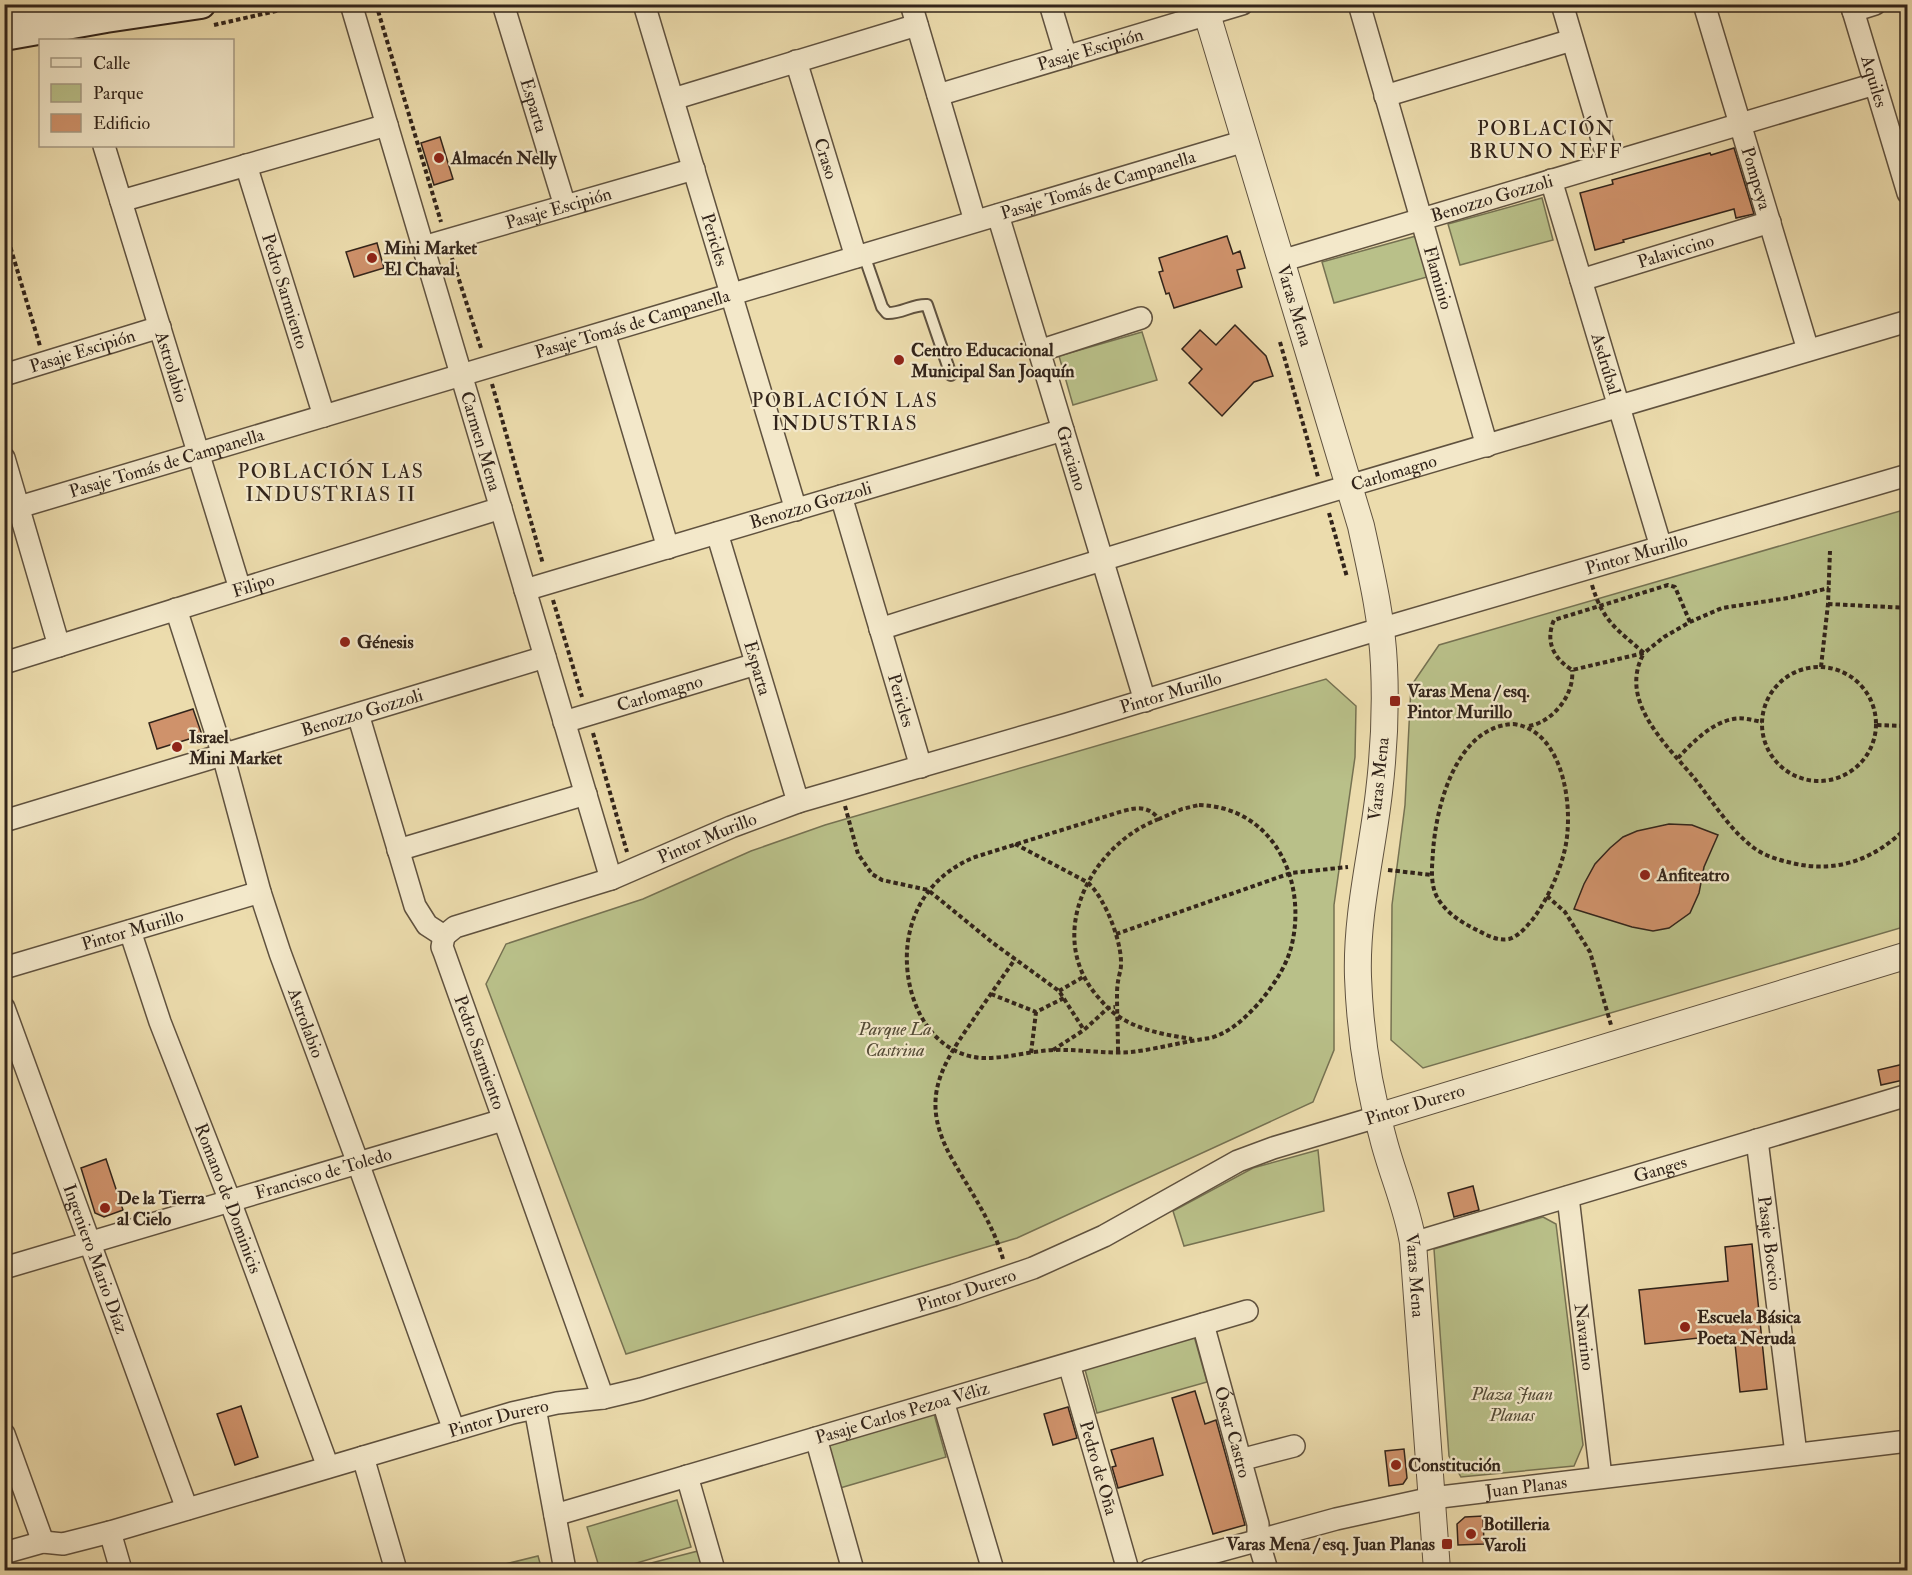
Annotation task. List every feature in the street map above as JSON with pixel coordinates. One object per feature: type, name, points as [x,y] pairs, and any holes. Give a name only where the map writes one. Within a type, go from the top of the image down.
[{"type":"main road","points":[[4,36],[70,32],[201,4]]},
{"type":"street","name":"Carmen Mena","points":[[351,4],[611,879]]},
{"type":"street","name":"Esparta","points":[[503,4],[565,206]]},
{"type":"street","name":"Pericles","points":[[644,4],[796,510]]},
{"type":"street","points":[[911,4],[975,222]]},
{"type":"street","points":[[1050,4],[1066,57]]},
{"type":"street","name":"Pasaje Escipión","points":[[938,95],[1066,57],[1206,10],[1242,4]]},
{"type":"street","name":"Flaminio","points":[[1359,4],[1487,446]]},
{"type":"street","points":[[1562,4],[1609,163]]},
{"type":"street","name":"Pompeya","points":[[1704,4],[1808,350]]},
{"type":"street","points":[[1852,8],[1875,4]]},
{"type":"street","name":"Aquiles","points":[[1852,8],[1875,84],[1899,135],[1908,193]]},
{"type":"street","name":"Varas Mena","points":[[1206,10],[1361,526],[1381,630],[1384,666],[1382,757],[1375,825],[1362,903],[1358,957],[1363,1038],[1377,1117],[1407,1210],[1413,1243],[1437,1570]]},
{"type":"street","points":[[673,99],[917,25]]},
{"type":"street","points":[[1385,96],[1572,40]]},
{"type":"street","name":"Craso","points":[[796,61],[860,256]]},
{"type":"street","name":"Benozzo Gozzoli","points":[[1281,261],[1875,84]]},
{"type":"street","points":[[122,201],[387,125]]},
{"type":"street","name":"Pasaje Tomás de Campanella","points":[[19,507],[1245,141]]},
{"type":"street","name":"Astrolabio","points":[[104,147],[240,589]]},
{"type":"street","name":"Pedro Sarmiento","points":[[246,165],[324,416]]},
{"type":"street","name":"Pasaje Escipión","points":[[423,248],[694,169]]},
{"type":"street","name":"Asdrúbal","points":[[1551,180],[1661,547]]},
{"type":"street","name":"Graciano","points":[[998,215],[1145,701]]},
{"type":"street","name":"Palaviccino","points":[[1581,280],[1770,222]]},
{"type":"street","points":[[1039,351],[1141,318]]},
{"type":"street","name":"Carlomagno","points":[[880,629],[1101,559],[1908,321]]},
{"type":"street","name":"Pasaje Escipión","points":[[4,375],[160,327]]},
{"type":"street","points":[[604,333],[668,548]]},
{"type":"street","name":"Benozzo Gozzoli","points":[[525,590],[1063,430]]},
{"type":"street","points":[[4,458],[59,646]]},
{"type":"street","name":"Pintor Murillo","points":[[444,936],[455,927],[633,871],[731,827],[798,802],[1908,475]]},
{"type":"street","name":"Pericles","points":[[841,496],[921,767]]},
{"type":"street","name":"Filipo","points":[[4,663],[501,508]]},
{"type":"street","name":"Esparta","points":[[717,533],[798,802]]},
{"type":"street","name":"Astrolabio","points":[[176,609],[223,755],[260,892],[280,953],[454,1430]]},
{"type":"street","name":"Benozzo Gozzoli","points":[[4,821],[545,657]]},
{"type":"street","name":"Carlomagno","points":[[564,722],[756,664]]},
{"type":"street","points":[[358,714],[419,914],[427,925],[444,936]]},
{"type":"street","points":[[398,850],[586,794]]},
{"type":"street","name":"Pintor Murillo","points":[[4,968],[260,892]]},
{"type":"street","name":"Romano de Dominicis","points":[[130,931],[160,1022],[230,1201],[328,1467]]},
{"type":"street","name":"Pedro Sarmiento","points":[[444,936],[442,946],[444,952],[603,1398]]},
{"type":"street","name":"Pintor Durero","points":[[4,1553],[43,1542],[116,1551],[187,1509],[535,1408],[603,1398],[641,1389],[875,1319],[1033,1268],[1104,1236],[1238,1161],[1273,1148],[1907,957]]},
{"type":"street","name":"Ingeniero Mario Díaz","points":[[4,1008],[187,1509]]},
{"type":"street","name":"Ganges","points":[[1413,1243],[1908,1095]]},
{"type":"street","name":"Francisco de Toledo","points":[[4,1268],[503,1120]]},
{"type":"street","name":"Pasaje Boecio","points":[[1756,1140],[1796,1454]]},
{"type":"street","name":"Navarino","points":[[1568,1197],[1601,1477]]},
{"type":"street","name":"Pasaje Carlos Pezoa Véliz","points":[[555,1515],[1247,1311]]},
{"type":"street","name":"Óscar Castro","points":[[1203,1324],[1258,1524],[1258,1540],[1267,1570]]},
{"type":"street","name":"Pedro de Oña","points":[[1068,1364],[1128,1570]]},
{"type":"street","points":[[943,1401],[993,1570]]},
{"type":"street","points":[[535,1408],[565,1570]]},
{"type":"street","points":[[4,1434],[43,1542]]},
{"type":"street","points":[[816,1438],[854,1570]]},
{"type":"street","name":"Juan Planas","points":[[1150,1570],[1336,1519],[1432,1498],[1908,1441]]},
{"type":"street","points":[[1240,1460],[1294,1446]]},
{"type":"street","points":[[363,1457],[396,1570]]},
{"type":"street","points":[[687,1476],[714,1570]]},
{"type":"lane","points":[[4,7],[22,4]]},
{"type":"lane","points":[[4,18],[92,4]]},
{"type":"lane","points":[[860,256],[882,307],[887,313],[895,313],[920,304],[927,305],[951,375]]},
{"type":"path","points":[[376,4],[487,368],[633,871]]},
{"type":"path","points":[[4,226],[45,362]]},
{"type":"path","points":[[1821,666],[1829,588],[1830,551]]},
{"type":"path","points":[[1690,622],[1675,587],[1668,585],[1554,620],[1550,629],[1550,642],[1554,655],[1572,670],[1644,653],[1664,637],[1690,622],[1722,608],[1788,598],[1829,588]]},
{"type":"path","points":[[1596,600],[1608,621],[1644,653]]},
{"type":"path","points":[[1827,604],[1908,608]]},
{"type":"path","points":[[1644,653],[1636,671],[1636,681],[1639,702],[1651,725],[1741,836],[1756,849],[1774,858],[1801,865],[1841,866],[1859,861],[1879,851],[1908,826]]},
{"type":"path","points":[[1821,666],[1832,667],[1852,676],[1865,688],[1873,701],[1876,725],[1874,741],[1862,763],[1848,774],[1821,782],[1805,780],[1789,773],[1773,759],[1764,741],[1761,722],[1768,696],[1780,681],[1795,671],[1821,666]]},
{"type":"path","points":[[1526,727],[1543,721],[1561,705],[1572,683],[1572,670]]},
{"type":"path","points":[[1678,758],[1702,735],[1731,719],[1761,722]]},
{"type":"path","points":[[1505,724],[1526,727],[1533,729],[1543,738],[1558,763],[1568,806],[1567,838],[1564,853],[1539,911],[1517,935],[1502,940],[1467,926],[1453,916],[1436,895],[1432,875],[1437,814],[1455,766],[1476,741],[1491,729],[1505,724]]},
{"type":"path","points":[[1876,725],[1908,726]]},
{"type":"path","points":[[1159,819],[1147,809],[1136,808],[1014,844],[957,864],[928,890],[914,915],[907,951],[908,975],[913,999],[927,1027],[959,1053],[981,1058],[1053,1050],[1130,1052],[1211,1038],[1233,1029],[1248,1015],[1276,980],[1292,943],[1294,902],[1291,873],[1281,852],[1256,825],[1227,809],[1199,805],[1182,809],[1135,832],[1109,851],[1088,882],[1080,902],[1075,933],[1078,963],[1083,977],[1108,1008],[1118,1016],[1145,1029],[1196,1040]]},
{"type":"path","points":[[847,819],[858,854],[872,874],[882,880],[928,890],[1059,991],[1084,1030]]},
{"type":"path","points":[[1014,844],[1088,882],[1101,896],[1116,934],[1120,972],[1118,976],[1118,1051]]},
{"type":"path","points":[[1116,934],[1291,873],[1340,867]]},
{"type":"path","points":[[1396,870],[1432,875]]},
{"type":"path","points":[[1547,896],[1565,912],[1590,952],[1608,1014]]},
{"type":"path","points":[[998,1244],[985,1214],[943,1142],[938,1126],[936,1094],[942,1070],[953,1049],[1015,959]]},
{"type":"path","points":[[1059,991],[1083,977]]},
{"type":"path","points":[[991,994],[1036,1012],[1064,998]]},
{"type":"path","points":[[1053,1050],[1084,1030],[1108,1008],[1115,1007]]},
{"type":"path","points":[[1031,1053],[1036,1012]]},
{"type":"green space","points":[[1542,198],[1553,240],[1460,265],[1448,224]]},
{"type":"green space","points":[[1416,236],[1427,277],[1334,303],[1322,262]]},
{"type":"green space","points":[[1142,332],[1157,380],[1073,405],[1059,356]]},
{"type":"green space","points":[[1907,509],[1907,926],[1423,1068],[1391,1040],[1392,905],[1405,805],[1411,686],[1439,645]]},
{"type":"green space","name":"Parque La Castrina","points":[[1326,679],[1356,706],[1355,757],[1334,905],[1334,1050],[1313,1102],[1017,1238],[626,1354],[486,984],[506,944],[643,899],[751,851],[825,825]]},
{"type":"green space","points":[[1318,1150],[1324,1211],[1184,1246],[1173,1211],[1253,1168]]},
{"type":"green space","name":"Plaza Juan Planas","points":[[1543,1217],[1556,1224],[1583,1445],[1574,1466],[1461,1477],[1449,1456],[1434,1249]]},
{"type":"green space","points":[[1194,1336],[1207,1382],[1097,1413],[1084,1366]]},
{"type":"green space","points":[[934,1414],[946,1457],[840,1488],[827,1445]]},
{"type":"green space","points":[[677,1500],[691,1547],[613,1570],[600,1570],[587,1527]]},
{"type":"green space","points":[[698,1551],[703,1570],[624,1570]]},
{"type":"green space","points":[[538,1556],[542,1570],[481,1570]]},
{"type":"building","points":[[440,137],[453,179],[434,185],[421,143]]},
{"type":"building","points":[[1734,148],[1754,214],[1736,218],[1734,209],[1595,250],[1580,193],[1613,184],[1612,180]]},
{"type":"building","points":[[1227,236],[1233,254],[1240,251],[1245,268],[1237,270],[1242,287],[1174,308],[1169,293],[1166,294],[1159,272],[1163,271],[1159,258]]},
{"type":"building","points":[[377,243],[384,268],[354,277],[346,252]]},
{"type":"building","points":[[1235,325],[1266,356],[1273,376],[1254,382],[1222,416],[1189,383],[1202,369],[1182,349],[1200,330],[1216,345]]},
{"type":"building","points":[[193,709],[202,735],[157,749],[149,723]]},
{"type":"building","name":"Anfiteatro","points":[[1669,824],[1692,825],[1718,835],[1704,867],[1699,893],[1690,913],[1669,928],[1653,931],[1574,909],[1595,864],[1610,848],[1623,837],[1637,831]]},
{"type":"building","points":[[1908,1063],[1908,1079],[1881,1085],[1878,1070]]},
{"type":"building","points":[[106,1159],[123,1210],[104,1217],[95,1213],[81,1168]]},
{"type":"building","points":[[1473,1186],[1479,1210],[1454,1217],[1448,1193]]},
{"type":"building","points":[[1752,1244],[1767,1389],[1740,1392],[1734,1334],[1645,1344],[1639,1290],[1728,1281],[1725,1247]]},
{"type":"building","points":[[1195,1391],[1205,1424],[1216,1420],[1245,1525],[1213,1534],[1172,1398]]},
{"type":"building","points":[[241,1406],[258,1457],[235,1465],[217,1414]]},
{"type":"building","points":[[1068,1407],[1077,1438],[1053,1445],[1044,1414]]},
{"type":"building","points":[[1153,1438],[1163,1475],[1118,1488],[1112,1467],[1116,1466],[1111,1450]]},
{"type":"building","name":"Constitución","points":[[1404,1449],[1407,1478],[1403,1484],[1389,1486],[1385,1451]]},
{"type":"building","name":"Botilleria Varoli","points":[[1483,1516],[1484,1544],[1458,1545],[1457,1524],[1465,1517]]},
{"type":"place","name":"Almacén Nelly","points":[[439,158]]},
{"type":"place","name":"Mini Market El Chaval","points":[[372,258]]},
{"type":"place","name":"Centro Educacional Municipal San Joaquín","points":[[899,360]]},
{"type":"place","name":"Génesis","points":[[345,642]]},
{"type":"place","name":"Varas Mena / esq. Pintor Murillo","points":[[1395,701]]},
{"type":"place","name":"Israel Mini Market","points":[[177,747]]},
{"type":"place","name":"Anfiteatro","points":[[1645,875]]},
{"type":"place","name":"De la Tierra al Cielo","points":[[105,1208]]},
{"type":"place","name":"Escuela Básica Poeta Neruda","points":[[1685,1327]]},
{"type":"place","name":"Constitución","points":[[1396,1465]]},
{"type":"place","name":"Botilleria Varoli","points":[[1471,1534]]},
{"type":"place","name":"Varas Mena / esq. Juan Planas","points":[[1447,1544]]},
{"type":"district","name":"POBLACIÓN BRUNO NEFF","points":[[1546,140]]},
{"type":"district","name":"POBLACIÓN LAS INDUSTRIAS","points":[[845,412]]},
{"type":"district","name":"POBLACIÓN LAS INDUSTRIAS II","points":[[331,482]]}]
